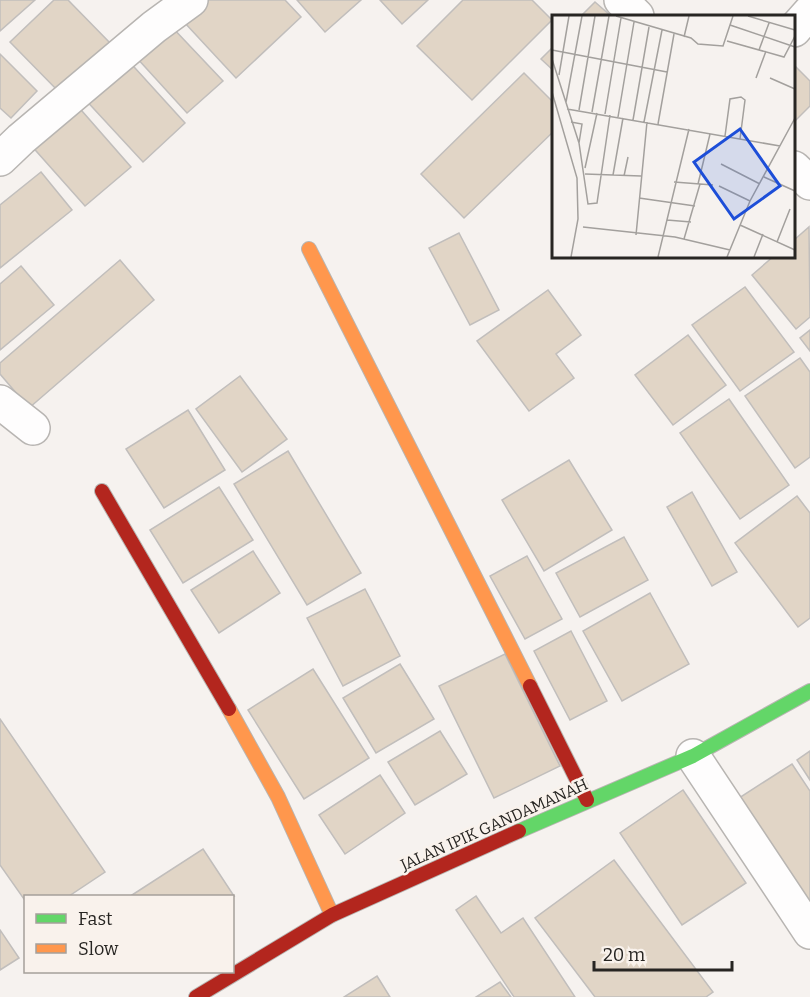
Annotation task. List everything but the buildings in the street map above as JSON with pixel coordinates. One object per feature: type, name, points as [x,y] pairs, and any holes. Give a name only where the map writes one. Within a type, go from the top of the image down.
[{"type":"street","points":[[0,159],[154,27],[191,0]]},
{"type":"street","points":[[621,0],[636,15]]},
{"type":"street","points":[[795,29],[810,12]]},
{"type":"street","points":[[795,169],[810,183]]},
{"type":"street","points":[[309,249],[587,800]]},
{"type":"street","points":[[0,402],[33,428]]},
{"type":"street","points":[[102,491],[181,624],[278,797],[332,915]]},
{"type":"street","name":"JALAN IPIK GANDAMANAH","points":[[196,997],[332,915],[587,800],[693,756],[810,691]]},
{"type":"street","points":[[693,756],[810,932]]},
{"type":"traffic: fast","points":[[519,831],[693,756],[810,691]]},
{"type":"traffic: slow","points":[[309,249],[530,686]]},
{"type":"traffic: slow","points":[[229,709],[278,797],[332,915]]},
{"type":"traffic: jam","points":[[102,491],[229,709]]},
{"type":"traffic: jam","points":[[530,686],[587,800]]},
{"type":"traffic: jam","points":[[196,997],[332,915],[519,831]]}]
